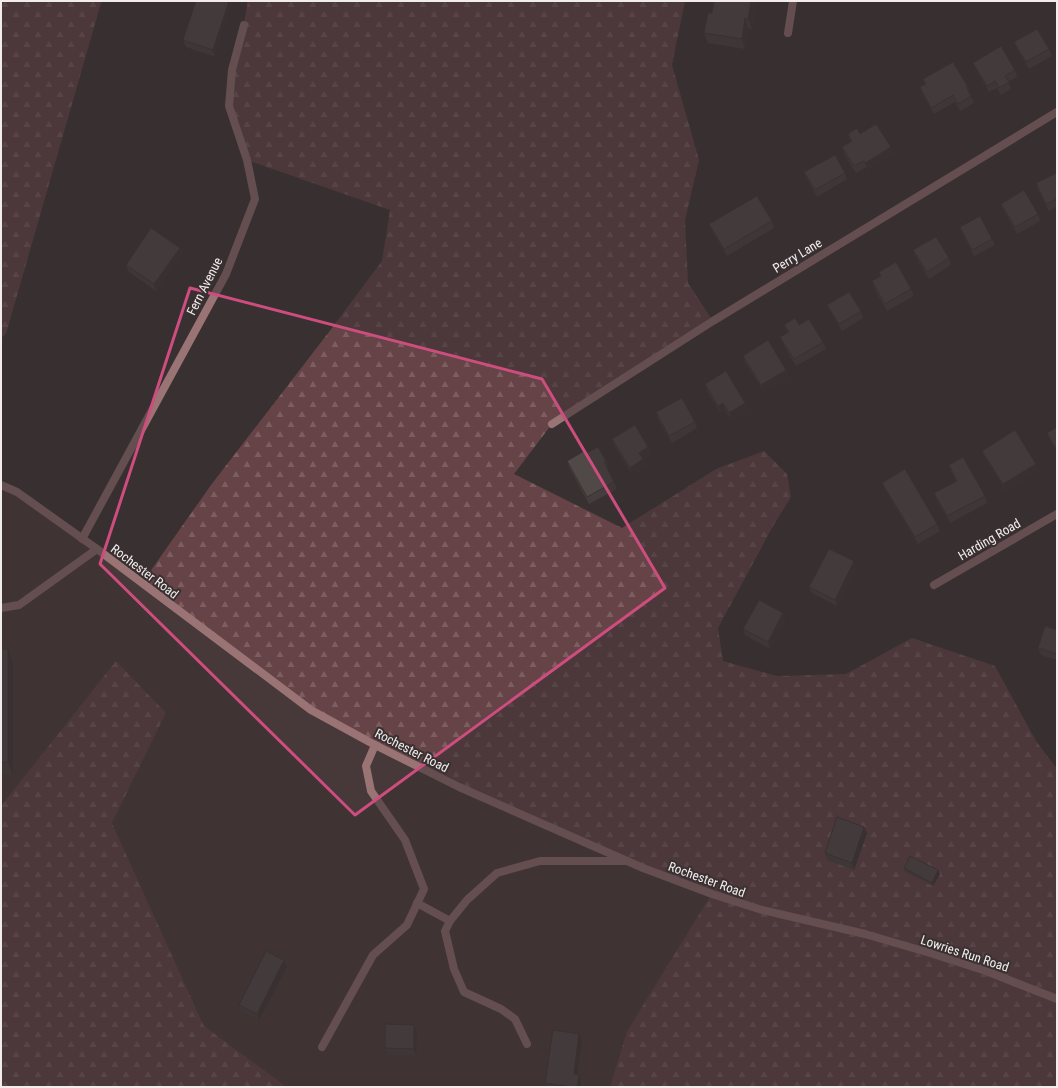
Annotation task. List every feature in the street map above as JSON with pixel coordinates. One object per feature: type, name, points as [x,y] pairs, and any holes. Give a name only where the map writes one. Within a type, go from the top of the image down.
[{"type":"street","points":[[788,33],[793,1]]},
{"type":"street","name":"Fern Avenue","points":[[82,539],[226,274],[255,199],[247,160],[229,106],[232,70],[244,25]]},
{"type":"street","name":"Perry Lane","points":[[552,424],[713,321],[1057,112]]},
{"type":"street","name":"Rochester Road","points":[[1,485],[17,492],[97,549],[311,710],[375,745],[459,787],[628,861],[712,894],[762,910],[865,934]]},
{"type":"street","name":"Harding Road","points":[[934,585],[1057,514]]},
{"type":"street","points":[[1,608],[19,605],[97,549]]},
{"type":"street","points":[[322,1047],[374,955],[407,925],[424,889],[405,840],[371,791],[366,766],[375,745]]},
{"type":"street","points":[[527,1044],[515,1019],[501,1009],[464,992],[454,969],[445,931],[450,921],[467,900],[496,873],[540,861],[628,861]]},
{"type":"street","points":[[417,902],[450,921]]},
{"type":"street","name":"Lowries Run Road","points":[[865,934],[986,971],[1057,999]]},
{"type":"highlighted area","points":[[190,288],[542,379],[665,588],[355,815],[100,564]]},
{"type":"shaded area","points":[[1,485],[262,672],[712,894],[627,1031],[610,1087],[287,1087],[204,1026],[112,823],[166,713],[1,806]]},
{"type":"green space","points":[[1,1],[102,1],[6,334],[1,338]]},
{"type":"green space","points":[[248,1],[685,1],[672,65],[699,160],[685,220],[688,283],[713,321],[552,424],[514,474],[622,528],[716,469],[764,451],[787,474],[791,497],[773,526],[718,628],[723,661],[777,676],[846,674],[912,638],[995,666],[1036,741],[1057,769],[1057,1087],[610,1087],[627,1031],[711,895],[459,787],[311,710],[142,583],[211,485],[382,261],[390,210],[247,160],[229,106]]},
{"type":"green space","points":[[116,661],[166,713],[112,823],[204,1026],[287,1087],[1,1087],[1,806]]},
{"type":"building","points":[[196,1],[229,1],[213,50],[183,40]]},
{"type":"building","points":[[714,1],[751,1],[748,19],[745,18],[742,39],[704,33],[708,13],[712,13]]},
{"type":"building","points":[[1037,29],[1049,49],[1026,62],[1014,42]]},
{"type":"building","points":[[1001,46],[1015,70],[1005,76],[1009,82],[999,88],[995,81],[987,86],[973,63]]},
{"type":"building","points":[[953,62],[968,87],[966,87],[971,96],[958,104],[953,95],[931,108],[920,87],[926,84],[923,79]]},
{"type":"building","points":[[876,124],[891,147],[865,163],[864,161],[854,166],[842,147],[852,141],[848,134],[857,128],[860,134]]},
{"type":"building","points":[[835,155],[845,173],[815,190],[804,172]]},
{"type":"building","points":[[1057,173],[1057,199],[1046,204],[1036,183]]},
{"type":"building","points":[[1024,190],[1038,214],[1015,227],[1001,204]]},
{"type":"building","points":[[757,196],[772,221],[724,249],[709,224]]},
{"type":"building","points":[[980,216],[992,239],[972,250],[960,227]]},
{"type":"building","points":[[151,228],[180,248],[154,284],[126,265]]},
{"type":"building","points":[[936,237],[949,258],[927,272],[913,250]]},
{"type":"building","points":[[896,262],[911,289],[885,304],[872,281],[881,276],[879,272]]},
{"type":"building","points":[[849,292],[861,311],[839,324],[827,305]]},
{"type":"building","points":[[795,318],[799,325],[809,319],[823,342],[794,359],[780,337],[789,332],[784,325]]},
{"type":"building","points":[[768,340],[786,370],[761,385],[743,356]]},
{"type":"building","points":[[726,371],[745,403],[729,413],[723,403],[718,406],[705,384]]},
{"type":"building","points":[[682,398],[695,422],[669,436],[656,412]]},
{"type":"building","points":[[635,425],[648,447],[639,453],[643,459],[630,468],[612,439]]},
{"type":"building","points":[[1057,427],[1057,450],[1047,433]]},
{"type":"building","points":[[1015,430],[1036,464],[1003,484],[982,451]]},
{"type":"building","points":[[598,447],[606,461],[604,462],[614,482],[587,497],[567,461],[584,451],[585,454]]},
{"type":"building","points":[[963,457],[985,496],[947,516],[934,493],[957,481],[949,465]]},
{"type":"building","points":[[905,469],[937,524],[915,537],[882,483]]},
{"type":"building","points":[[829,549],[854,561],[835,600],[809,587]]},
{"type":"building","points":[[759,600],[783,613],[768,642],[743,629]]},
{"type":"building","points":[[1045,626],[1057,630],[1057,654],[1038,648]]},
{"type":"building","points":[[1,649],[8,649],[8,762],[1,762]]},
{"type":"building","points":[[837,817],[864,827],[852,863],[825,853]]},
{"type":"building","points":[[910,856],[938,870],[932,883],[904,868]]},
{"type":"building","points":[[266,951],[284,960],[257,1014],[239,1005]]},
{"type":"building","points":[[385,1024],[414,1025],[414,1049],[385,1048]]},
{"type":"building","points":[[553,1030],[579,1034],[574,1074],[579,1075],[577,1087],[545,1083]]}]
